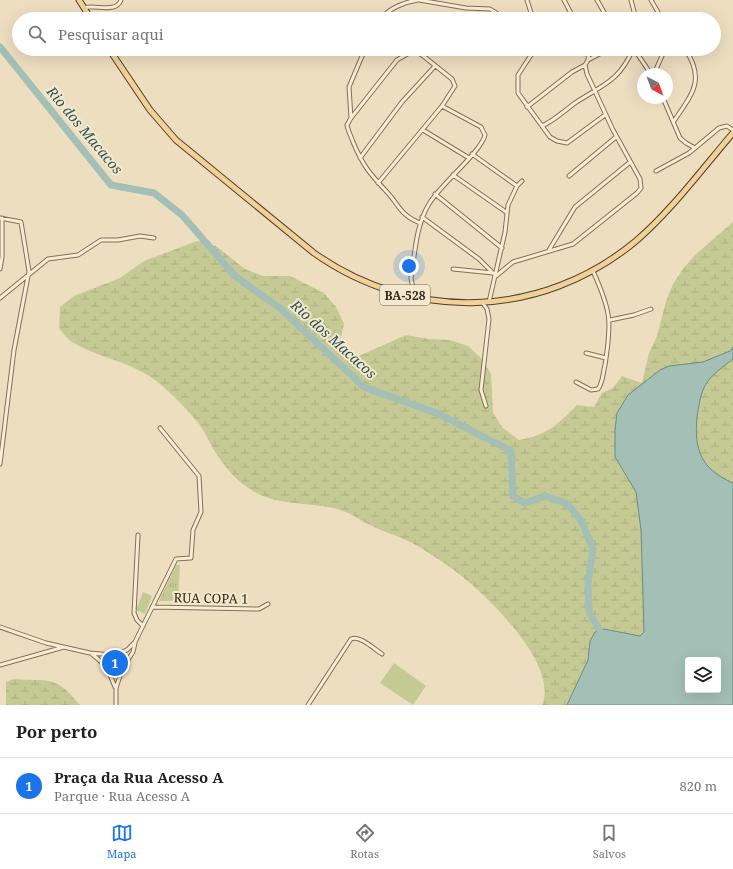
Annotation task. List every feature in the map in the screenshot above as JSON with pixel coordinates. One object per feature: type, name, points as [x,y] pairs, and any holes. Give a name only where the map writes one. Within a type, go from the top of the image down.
[{"type":"main road","points":[[79,0],[87,12]]},
{"type":"main road","name":"BA-528","points":[[114,56],[150,110],[176,140],[306,246],[333,265],[367,283],[390,291],[441,302],[490,302],[526,296],[561,286],[593,271],[636,240],[653,224],[733,133]]},
{"type":"street","points":[[84,8],[113,8],[118,5],[121,0]]},
{"type":"street","points":[[389,12],[402,4],[419,0],[466,8],[490,10],[494,12]]},
{"type":"street","points":[[564,0],[570,12]]},
{"type":"street","points":[[597,0],[604,12]]},
{"type":"street","points":[[631,0],[634,12]]},
{"type":"street","points":[[651,0],[658,12]]},
{"type":"street","points":[[526,1],[530,12]]},
{"type":"street","points":[[351,118],[350,83],[360,64],[362,56]]},
{"type":"street","points":[[401,56],[348,122],[348,129],[360,158],[368,172],[389,193],[404,215],[420,223]]},
{"type":"street","points":[[378,183],[442,106],[454,89],[455,82],[422,56]]},
{"type":"street","points":[[531,56],[518,76],[518,94],[542,126],[554,139],[567,143],[605,115]]},
{"type":"street","points":[[527,107],[568,74],[585,65],[588,56]]},
{"type":"street","points":[[588,60],[596,56]]},
{"type":"street","points":[[542,126],[616,77],[630,56]]},
{"type":"street","points":[[638,56],[647,68]]},
{"type":"street","points":[[655,68],[661,56]]},
{"type":"street","points":[[674,120],[696,86],[695,67],[689,56]]},
{"type":"street","points":[[453,269],[495,274],[513,262],[573,244],[641,188],[640,179],[629,163],[605,115],[587,74],[585,65]]},
{"type":"street","points":[[360,158],[402,102],[435,66]]},
{"type":"street","points":[[666,104],[674,120],[680,138],[695,148]]},
{"type":"street","points":[[421,298],[412,284],[411,278],[422,217],[435,194],[453,176],[485,138],[485,132],[481,128],[442,106]]},
{"type":"street","points":[[656,171],[695,148],[722,126],[727,126],[733,130]]},
{"type":"street","points":[[422,130],[469,158]]},
{"type":"street","points":[[568,176],[616,137]]},
{"type":"street","points":[[472,154],[517,186]]},
{"type":"street","points":[[549,250],[575,207],[629,163]]},
{"type":"street","points":[[453,176],[506,212]]},
{"type":"street","points":[[490,302],[502,248],[506,212],[517,186],[522,181]]},
{"type":"street","points":[[435,194],[502,248]]},
{"type":"street","points":[[422,217],[479,259],[495,274]]},
{"type":"street","points":[[0,269],[2,257],[1,218],[21,222],[28,268],[14,350],[0,464]]},
{"type":"street","points":[[0,298],[46,260],[78,255],[101,240],[118,240],[140,236],[154,238]]},
{"type":"street","points":[[576,382],[591,390],[598,389],[601,383],[606,358],[610,320],[608,305],[593,271]]},
{"type":"street","points":[[482,302],[487,309],[489,319],[481,390],[486,406]]},
{"type":"street","points":[[610,320],[634,315],[651,309]]},
{"type":"street","points":[[586,353],[606,358]]},
{"type":"street","name":"RUA COPA 1","points":[[116,688],[123,667],[133,652],[135,642],[176,559],[191,558],[193,530],[201,512],[199,476],[160,428]]},
{"type":"street","points":[[138,535],[134,613],[137,620],[143,626]]},
{"type":"street","name":"RUA COPA 1","points":[[152,607],[259,609],[268,604]]},
{"type":"street","points":[[0,627],[46,643],[90,653],[115,655],[123,659],[123,667],[114,672],[108,669],[90,653]]},
{"type":"street","points":[[308,705],[351,639],[354,638],[360,640],[382,654]]},
{"type":"street","name":"RUA COPA 1","points":[[115,655],[127,650],[135,642]]},
{"type":"street","points":[[0,665],[65,647]]},
{"type":"street","points":[[115,655],[106,661],[116,688],[116,705]]},
{"type":"green space","points":[[733,222],[733,492],[718,657],[685,657],[685,690],[577,705],[542,705],[545,689],[541,672],[532,653],[520,635],[476,588],[443,562],[415,544],[365,523],[348,513],[337,509],[276,500],[264,497],[253,491],[227,469],[215,452],[199,424],[190,413],[160,384],[139,370],[83,348],[72,342],[59,328],[60,307],[74,296],[120,278],[144,261],[197,241],[216,246],[245,269],[263,276],[290,276],[324,293],[336,307],[344,324],[340,342],[349,355],[359,356],[406,335],[429,339],[450,340],[468,346],[481,358],[491,374],[493,413],[503,428],[519,440],[537,435],[551,428],[577,405],[594,407],[602,393],[613,388],[622,376],[642,383],[649,353],[657,336],[666,301],[673,284],[695,255]]},
{"type":"green space","points":[[176,565],[180,565],[178,601],[159,601]]},
{"type":"green space","points":[[143,592],[152,596],[145,614],[136,610]]},
{"type":"green space","points":[[394,663],[426,686],[413,705],[380,683]]},
{"type":"green space","points":[[14,679],[44,680],[57,684],[64,688],[80,705],[6,705],[6,682]]},
{"type":"water","points":[[733,347],[733,359],[715,373],[704,388],[699,404],[696,429],[699,449],[707,465],[713,471],[733,483],[733,705],[567,705],[588,660],[590,641],[595,632],[604,629],[640,636],[644,632],[641,530],[636,492],[615,457],[615,430],[617,413],[628,395],[660,370],[669,366],[703,362],[730,351]]},
{"type":"waterway","name":"Rio dos Macacos","points":[[0,47],[111,185],[154,193],[182,215],[235,276],[281,309],[364,387],[439,414],[511,451],[513,496],[525,503],[545,496],[568,504],[582,522],[593,549],[588,583],[589,612],[599,629]]},
{"type":"place","name":"Praça da Rua Acesso A","points":[[115,663]]}]
